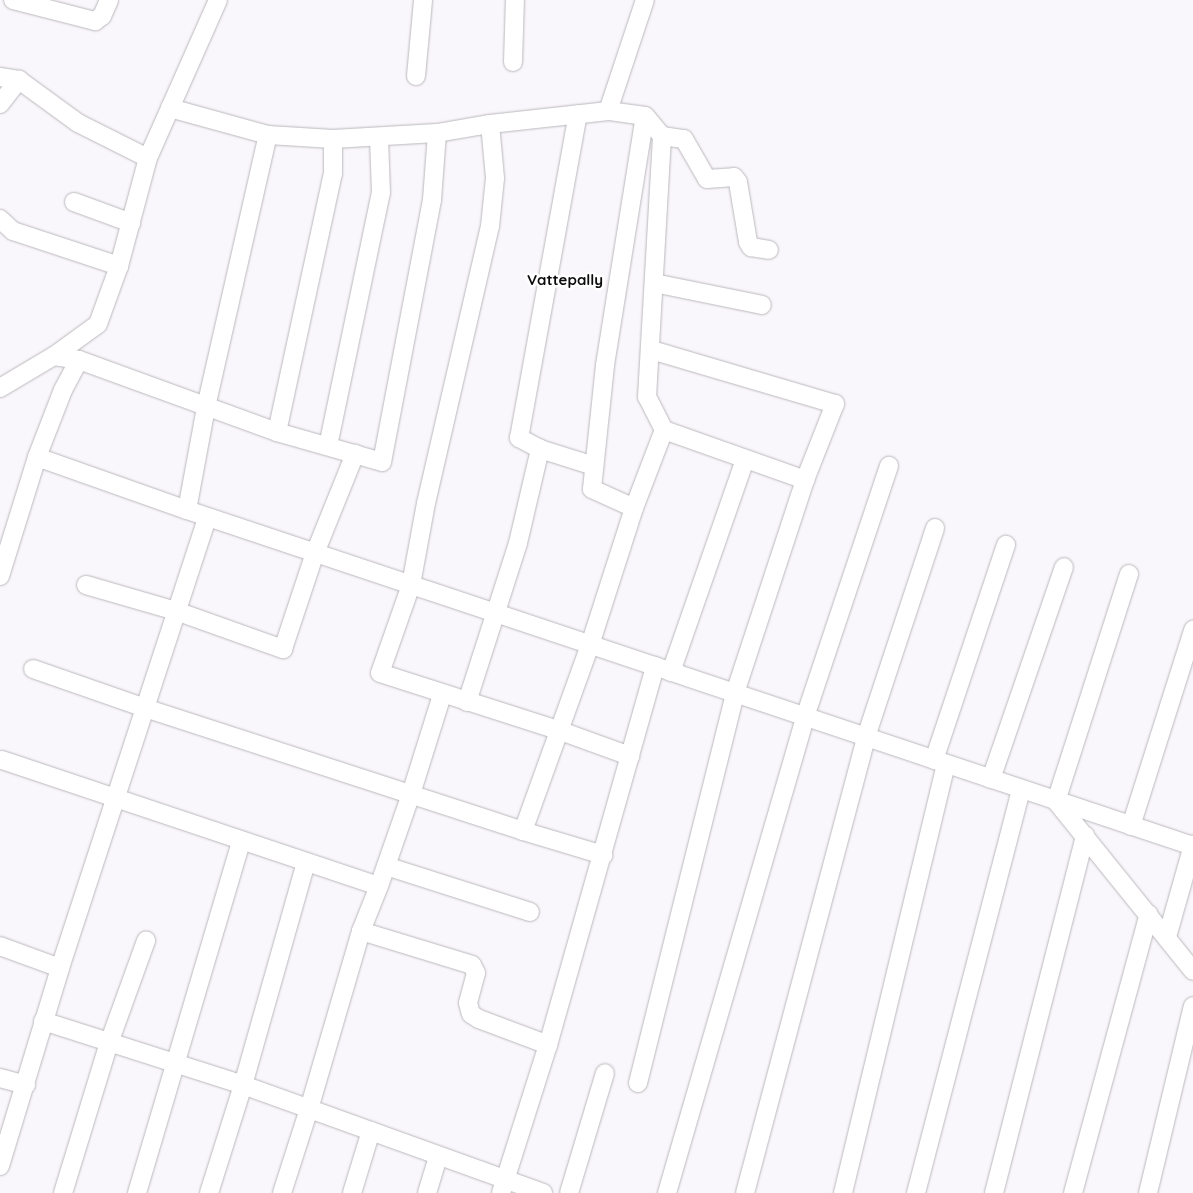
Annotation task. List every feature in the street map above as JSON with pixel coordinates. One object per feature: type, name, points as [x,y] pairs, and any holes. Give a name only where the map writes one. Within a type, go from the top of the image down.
[{"type":"street","points":[[14,0],[95,21],[102,16],[108,0]]},
{"type":"street","points":[[0,388],[54,356],[98,324],[119,266],[148,158],[218,0]]},
{"type":"street","points":[[416,76],[424,0]]},
{"type":"street","points":[[513,62],[514,0]]},
{"type":"street","points":[[608,111],[645,0]]},
{"type":"street","points":[[0,77],[19,80],[78,123],[148,158]]},
{"type":"street","points":[[0,104],[19,80]]},
{"type":"street","points":[[170,108],[268,135],[333,139],[379,138],[436,133],[490,124],[608,111],[645,116],[662,136],[684,139],[707,179],[734,177],[738,182],[748,242],[751,247],[769,250]]},
{"type":"street","points":[[578,114],[519,438],[540,449],[594,466]]},
{"type":"street","points":[[634,508],[592,489],[605,365],[645,116]]},
{"type":"street","points":[[490,124],[495,178],[490,226],[428,494],[411,585],[380,673],[558,730],[630,756]]},
{"type":"street","points":[[54,356],[79,360],[277,432],[382,462],[432,200],[436,133]]},
{"type":"street","points":[[187,510],[206,407],[268,135]]},
{"type":"street","points":[[662,136],[647,397],[664,430],[805,480]]},
{"type":"street","points":[[328,446],[381,193],[379,138]]},
{"type":"street","points":[[277,432],[333,174],[333,139]]},
{"type":"street","points":[[74,202],[131,223]]},
{"type":"street","points":[[0,218],[13,231],[119,266]]},
{"type":"street","points":[[654,283],[762,305]]},
{"type":"street","points":[[638,1084],[735,693],[805,480],[835,404],[651,350]]},
{"type":"street","points":[[0,576],[37,457],[63,390],[79,360]]},
{"type":"street","points":[[523,831],[590,645],[634,508],[664,430]]},
{"type":"street","points":[[467,702],[528,506],[540,449]]},
{"type":"street","points":[[86,585],[176,611],[283,649],[315,553],[355,454]]},
{"type":"street","points":[[37,457],[207,517],[1193,846],[1167,937]]},
{"type":"street","points":[[503,1186],[548,1045],[630,756],[745,460]]},
{"type":"street","points":[[667,1193],[805,717],[889,466]]},
{"type":"street","points":[[0,1166],[26,1086],[43,1021],[207,517]]},
{"type":"street","points":[[745,1193],[866,737],[935,528]]},
{"type":"street","points":[[843,1193],[940,762],[1006,545]]},
{"type":"street","points":[[991,779],[1064,567]]},
{"type":"street","points":[[1056,800],[1129,574]]},
{"type":"street","points":[[1131,826],[1193,630]]},
{"type":"street","points":[[33,668],[145,708],[523,831],[603,854]]},
{"type":"street","points":[[282,1193],[309,1109],[361,930],[379,886],[411,794],[442,694]]},
{"type":"street","points":[[2,760],[379,886]]},
{"type":"street","points":[[916,1193],[1021,789]]},
{"type":"street","points":[[1056,800],[1193,971]]},
{"type":"street","points":[[994,1193],[1085,835]]},
{"type":"street","points":[[137,1193],[241,841]]},
{"type":"street","points":[[209,1193],[243,1085],[306,863]]},
{"type":"street","points":[[386,866],[530,912]]},
{"type":"street","points":[[1073,1193],[1149,914]]},
{"type":"street","points":[[361,930],[472,965],[476,972],[468,1004],[471,1014],[479,1019],[548,1045]]},
{"type":"street","points":[[63,1193],[109,1043],[146,941]]},
{"type":"street","points":[[0,946],[60,968]]},
{"type":"street","points":[[1148,1193],[1193,1006]]},
{"type":"street","points":[[43,1021],[243,1085],[438,1156],[503,1186],[543,1193]]},
{"type":"street","points":[[569,1193],[605,1073]]},
{"type":"street","points":[[0,1078],[26,1086]]},
{"type":"street","points":[[352,1193],[371,1132]]},
{"type":"street","points":[[427,1193],[438,1156]]},
{"type":"district","name":"Vattepally","points":[[565,280]]}]
